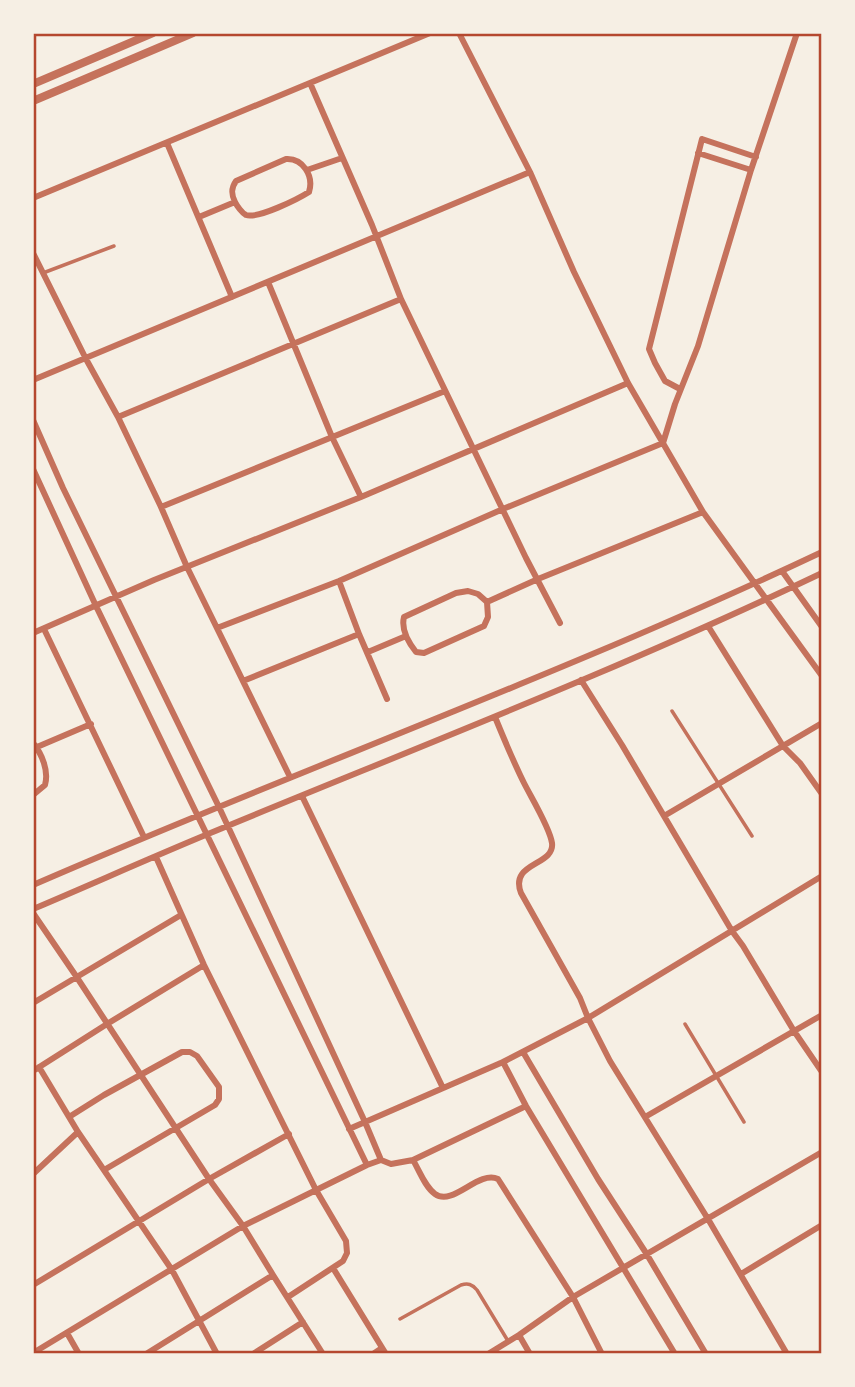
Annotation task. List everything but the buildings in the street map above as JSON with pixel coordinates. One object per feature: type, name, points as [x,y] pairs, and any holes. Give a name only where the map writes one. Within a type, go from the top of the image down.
[{"type":"street","points":[[33,84],[153,33]]},
{"type":"street","points":[[33,101],[193,33]]},
{"type":"street","points":[[33,198],[430,33]]},
{"type":"street","points":[[459,33],[530,172],[574,272],[628,383],[703,512],[822,676]]},
{"type":"street","points":[[663,443],[680,389],[698,346],[751,170],[797,33]]},
{"type":"street","points":[[48,78],[55,92]]},
{"type":"street","points":[[310,83],[401,299],[559,623]]},
{"type":"street","points":[[680,389],[666,381],[649,349],[702,139],[756,157]]},
{"type":"street","points":[[167,143],[232,297]]},
{"type":"street","points":[[698,153],[751,170]]},
{"type":"street","points":[[307,170],[342,158]]},
{"type":"street","points":[[286,159],[293,159],[307,170],[311,187],[306,194],[255,215],[245,215],[235,202],[232,190],[236,181],[286,159]]},
{"type":"street","points":[[33,380],[530,172]]},
{"type":"street","points":[[199,217],[235,202]]},
{"type":"street","points":[[33,253],[118,417],[187,567],[290,777]]},
{"type":"street","points":[[268,282],[332,437],[361,497]]},
{"type":"street","points":[[118,417],[401,299]]},
{"type":"street","points":[[33,633],[628,383]]},
{"type":"street","points":[[161,508],[445,391]]},
{"type":"street","points":[[33,420],[115,597],[219,807],[382,1160],[391,1164],[413,1160],[526,1105]]},
{"type":"street","points":[[218,628],[339,581],[663,443]]},
{"type":"street","points":[[33,469],[96,606],[367,1165]]},
{"type":"street","points":[[487,602],[703,512]]},
{"type":"street","points":[[33,885],[461,708],[822,552]]},
{"type":"street","points":[[782,570],[822,627]]},
{"type":"street","points":[[323,1354],[243,1226],[139,1075],[33,911],[227,826],[495,717],[708,626],[822,573]]},
{"type":"street","points":[[339,581],[387,699]]},
{"type":"street","points":[[468,591],[478,594],[487,602],[488,617],[484,626],[441,646],[418,653],[406,636],[402,623],[404,617],[445,598],[468,591]]},
{"type":"street","points":[[708,626],[783,746],[800,763],[822,794]]},
{"type":"street","points":[[44,629],[144,837]]},
{"type":"street","points":[[243,681],[359,634]]},
{"type":"street","points":[[368,652],[406,636]]},
{"type":"street","points":[[581,680],[732,932],[822,1072]]},
{"type":"street","points":[[495,717],[552,843],[545,858],[521,875],[519,889],[580,998],[610,1061],[708,1219],[787,1354]]},
{"type":"street","points":[[664,816],[822,723]]},
{"type":"street","points":[[33,795],[47,781],[46,770],[35,745],[90,724]]},
{"type":"street","points":[[302,796],[443,1088]]},
{"type":"street","points":[[156,857],[204,965],[316,1190],[346,1241],[348,1253],[334,1269],[288,1297]]},
{"type":"street","points":[[349,1129],[503,1062],[588,1018],[822,876]]},
{"type":"street","points":[[33,1003],[181,915]]},
{"type":"street","points":[[204,965],[36,1069],[172,1270],[217,1354]]},
{"type":"street","points":[[645,1117],[822,1015]]},
{"type":"street","points":[[69,1117],[178,1052],[186,1051],[197,1056],[219,1087],[219,1099],[215,1105],[104,1170]]},
{"type":"street","points":[[523,1052],[706,1354]]},
{"type":"street","points":[[503,1062],[675,1354]]},
{"type":"street","points":[[33,1174],[78,1132]]},
{"type":"street","points":[[33,1285],[289,1134]]},
{"type":"street","points":[[488,1354],[573,1297],[646,1253],[822,1153]]},
{"type":"street","points":[[33,1353],[243,1226],[382,1160]]},
{"type":"street","points":[[413,1160],[428,1186],[439,1196],[453,1195],[487,1177],[498,1179],[573,1297],[603,1354]]},
{"type":"street","points":[[741,1274],[822,1225]]},
{"type":"street","points":[[334,1269],[384,1351],[373,1354]]},
{"type":"street","points":[[146,1354],[272,1275]]},
{"type":"street","points":[[253,1354],[303,1322]]},
{"type":"street","points":[[67,1333],[79,1354]]},
{"type":"street","points":[[519,1335],[530,1354]]},
{"type":"lane","points":[[43,274],[114,246]]},
{"type":"lane","points":[[672,711],[752,836]]},
{"type":"lane","points":[[685,1024],[744,1122]]},
{"type":"lane","points":[[400,1319],[461,1285],[473,1285],[508,1341]]}]
